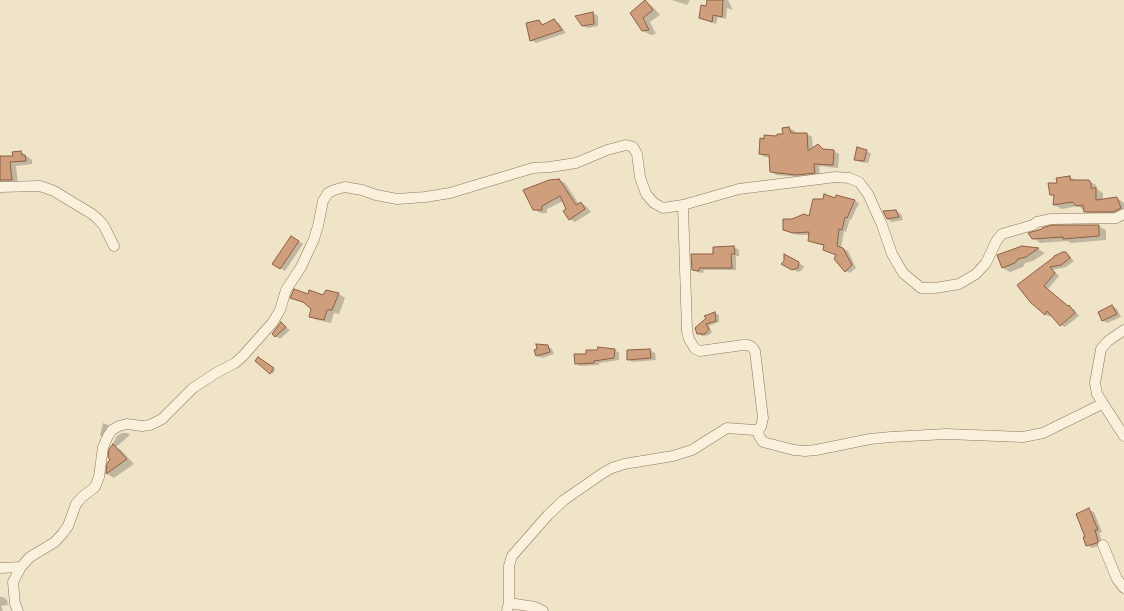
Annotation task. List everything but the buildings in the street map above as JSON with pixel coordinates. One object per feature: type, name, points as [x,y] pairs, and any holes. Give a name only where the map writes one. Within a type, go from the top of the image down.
[{"type":"street","points":[[18,611],[15,604],[13,582],[21,567],[30,557],[54,542],[68,526],[76,504],[82,497],[95,487],[99,477],[103,447],[112,430],[127,424],[142,426],[150,425],[162,419],[193,388],[235,363],[243,356],[273,322],[280,310],[286,290],[301,267],[314,240],[323,201],[328,193],[334,190],[345,188],[362,190],[376,195],[398,199],[426,197],[450,193],[533,168],[576,163],[607,150],[629,145],[633,147],[637,154],[640,176],[646,194],[654,203],[663,208],[683,205],[739,189],[836,177],[849,178],[859,182],[868,194],[882,225],[892,254],[902,273],[921,288],[935,288],[959,284],[976,274],[986,263],[997,240],[1002,234],[1033,225],[1037,222],[1051,219],[1116,218],[1124,214]]},
{"type":"street","points":[[0,187],[40,186],[54,191],[98,219],[104,226],[114,246]]},
{"type":"street","points":[[683,205],[687,331],[689,339],[695,349],[700,351],[748,345],[755,352],[763,418],[761,427],[758,430]]},
{"type":"street","points":[[1124,330],[1108,341],[1101,350],[1095,383],[1097,394],[1102,404],[1124,436]]},
{"type":"street","points":[[758,430],[763,442],[794,450],[805,451],[891,436],[946,434],[1023,437],[1043,433],[1102,404]]},
{"type":"street","points":[[543,611],[535,607],[508,607],[510,561],[515,550],[564,500],[603,473],[624,464],[673,456],[692,450],[727,428],[758,430]]},
{"type":"street","points":[[1103,545],[1117,580],[1124,588]]},
{"type":"street","points":[[0,568],[21,567]]}]
